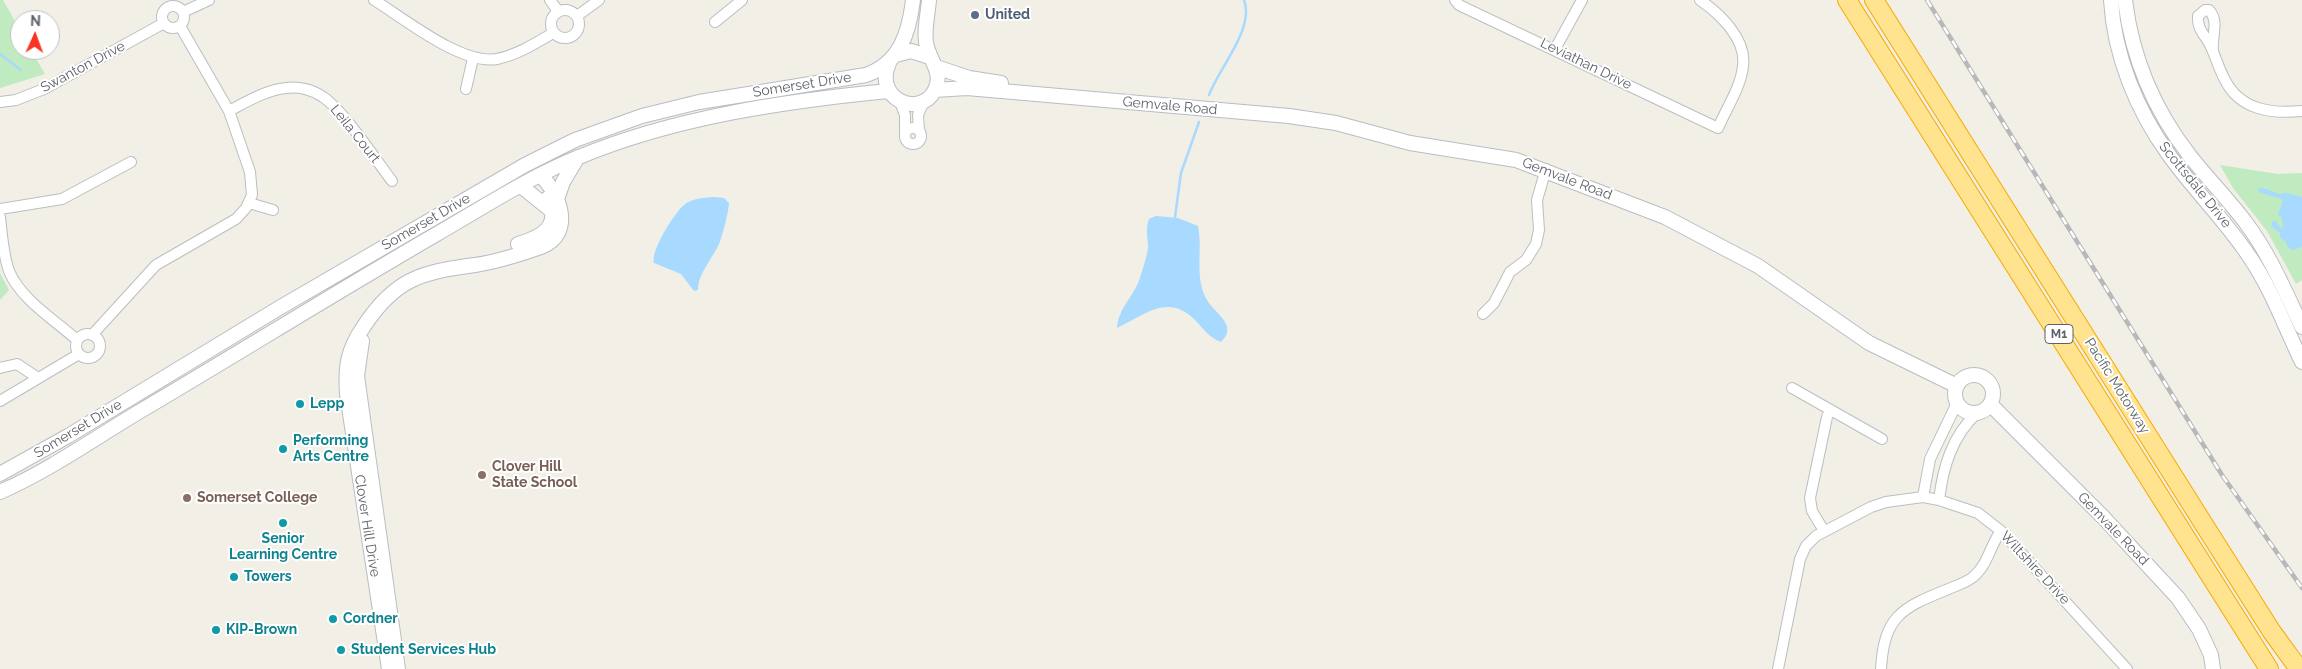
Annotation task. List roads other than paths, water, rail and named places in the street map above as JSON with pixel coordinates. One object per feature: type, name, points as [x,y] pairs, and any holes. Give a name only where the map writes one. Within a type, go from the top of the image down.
[{"type":"highway","name":"Pacific Motorway","points":[[1847,0],[2269,669]]},
{"type":"highway","name":"Pacific Motorway","points":[[1874,0],[2202,524],[2272,632],[2299,669]]},
{"type":"main road","points":[[913,0],[907,33],[884,77],[888,91],[900,102],[908,104],[924,101],[935,90],[938,75],[926,43],[925,29],[929,0]]},
{"type":"main road","name":"Scottsdale Drive","points":[[2111,0],[2114,28],[2124,67],[2151,128],[2168,154],[2234,234],[2251,259],[2302,362]]},
{"type":"main road","name":"Scottsdale Drive","points":[[2125,0],[2136,57],[2146,84],[2162,115],[2185,149],[2256,238],[2275,271],[2302,327]]},
{"type":"main road","name":"Somerset Drive","points":[[0,474],[68,436],[278,308],[532,161],[582,137],[661,111],[699,102],[866,75],[892,59],[911,51],[933,62]]},
{"type":"main road","name":"Gemvale Road","points":[[933,62],[969,78],[1072,97]]},
{"type":"main road","name":"Gemvale Road","points":[[935,90],[960,88],[1319,119],[1410,143],[1516,160],[1665,217],[1696,232],[1758,266],[1869,343],[1957,386]]},
{"type":"main road","name":"Somerset Drive","points":[[0,492],[18,484],[84,445],[305,310],[540,175],[578,157],[646,132],[699,120],[857,93],[888,91]]},
{"type":"main road","name":"Clover Hill Drive","points":[[389,669],[346,377],[352,344],[355,336],[363,328],[372,312],[396,289],[425,274],[458,265],[473,256],[539,237],[547,230],[563,182],[578,157]]},
{"type":"main road","points":[[532,161],[540,175],[549,183],[555,205]]},
{"type":"main road","points":[[521,186],[555,205]]},
{"type":"main road","name":"Clover Hill Drive","points":[[363,328],[357,376],[398,669]]},
{"type":"main road","points":[[1973,376],[1984,379],[1992,389],[1990,404],[1977,413],[1964,411],[1957,403],[1955,397],[1957,386],[1965,378],[1973,376]]},
{"type":"main road","name":"Gemvale Road","points":[[1990,404],[2103,517],[2178,598],[2199,629],[2210,655],[2213,669]]},
{"type":"street","name":"Swanton Drive","points":[[0,102],[16,100],[44,89],[164,23],[162,17],[167,8],[177,7],[183,12],[209,0]]},
{"type":"street","points":[[374,0],[457,51],[473,58],[505,57],[553,33]]},
{"type":"street","points":[[550,0],[558,11]]},
{"type":"street","points":[[577,16],[599,0]]},
{"type":"street","points":[[715,22],[742,0]]},
{"type":"street","name":"Leviathan Drive","points":[[1455,0],[1459,5],[1718,128],[1742,74],[1744,58],[1738,43],[1726,23],[1716,12],[1700,0]]},
{"type":"street","points":[[1555,49],[1582,0]]},
{"type":"street","points":[[570,10],[577,16],[579,30],[573,37],[561,38],[553,33],[551,19],[558,11],[570,10]]},
{"type":"street","points":[[164,23],[173,28],[180,26],[184,21],[183,12]]},
{"type":"street","points":[[92,335],[98,340],[99,351],[89,358],[79,354],[76,347],[78,340],[82,336],[92,335],[156,265],[236,219],[249,203],[252,181],[229,111],[180,26]]},
{"type":"street","points":[[2213,51],[2225,80],[2237,98],[2256,108],[2269,111],[2302,111]]},
{"type":"street","points":[[466,89],[473,58]]},
{"type":"street","name":"Leila Court","points":[[229,111],[276,90],[295,88],[314,92],[328,101],[338,112],[392,181]]},
{"type":"street","points":[[900,102],[906,115],[906,132],[904,137],[907,142],[920,146],[918,115],[924,101]]},
{"type":"street","points":[[906,132],[912,128],[919,131]]},
{"type":"street","points":[[0,210],[62,199],[131,162]]},
{"type":"street","points":[[1483,314],[1494,303],[1510,272],[1526,260],[1536,244],[1539,230],[1537,200],[1546,170]]},
{"type":"street","points":[[249,203],[273,210]]},
{"type":"street","points":[[0,217],[7,261],[13,279],[25,295],[78,340]]},
{"type":"street","points":[[0,401],[79,354]]},
{"type":"street","points":[[0,368],[17,364],[38,378]]},
{"type":"street","points":[[1792,388],[1882,439]]},
{"type":"street","points":[[1923,497],[1930,459],[1957,403]]},
{"type":"street","points":[[1824,531],[1812,510],[1810,498],[1830,410]]},
{"type":"street","points":[[1939,500],[1946,461],[1967,422],[1977,413]]},
{"type":"street","name":"Wiltshire Drive","points":[[1778,669],[1800,559],[1810,541],[1824,531],[1870,507],[1886,502],[1923,497],[1939,500],[1978,513],[2001,531],[2127,669]]},
{"type":"street","points":[[1881,669],[1889,631],[1899,614],[1910,605],[1974,577],[1983,565],[2001,531]]},
{"type":"water","points":[[2263,188],[2279,194],[2287,193],[2302,197],[2302,247],[2293,250],[2288,248],[2286,242],[2280,237],[2280,233],[2271,226],[2272,222],[2276,221],[2280,228],[2283,227],[2282,218],[2278,214],[2282,199],[2261,193],[2257,189]]},
{"type":"water","points":[[714,197],[724,198],[729,203],[727,217],[719,244],[700,278],[698,290],[694,291],[681,274],[654,263],[654,258],[659,242],[680,209],[691,201]]},
{"type":"water","points":[[1156,216],[1178,218],[1198,226],[1200,273],[1203,291],[1210,305],[1223,320],[1227,330],[1226,336],[1221,342],[1210,336],[1187,313],[1177,308],[1157,308],[1117,328],[1120,315],[1137,285],[1145,262],[1148,247],[1147,230],[1149,219]]},
{"type":"waterway","points":[[1209,95],[1245,23],[1246,11],[1244,0]]},
{"type":"waterway","points":[[0,54],[21,70]]},
{"type":"waterway","points":[[1175,217],[1181,173],[1199,122]]},
{"type":"railway","points":[[1927,0],[2222,475],[2302,588]]},
{"type":"place","name":"United","points":[[975,15]]},
{"type":"place","name":"Lepp","points":[[300,404]]},
{"type":"place","name":"Performing Arts Centre","points":[[283,449]]},
{"type":"place","name":"Clover Hill State School","points":[[482,475]]},
{"type":"place","name":"Somerset College","points":[[187,498]]},
{"type":"place","name":"Senior Learning Centre","points":[[283,523]]},
{"type":"place","name":"Towers","points":[[234,577]]},
{"type":"place","name":"Cordner","points":[[333,619]]},
{"type":"place","name":"KIP-Brown","points":[[216,630]]},
{"type":"place","name":"Student Services Hub","points":[[341,650]]}]
